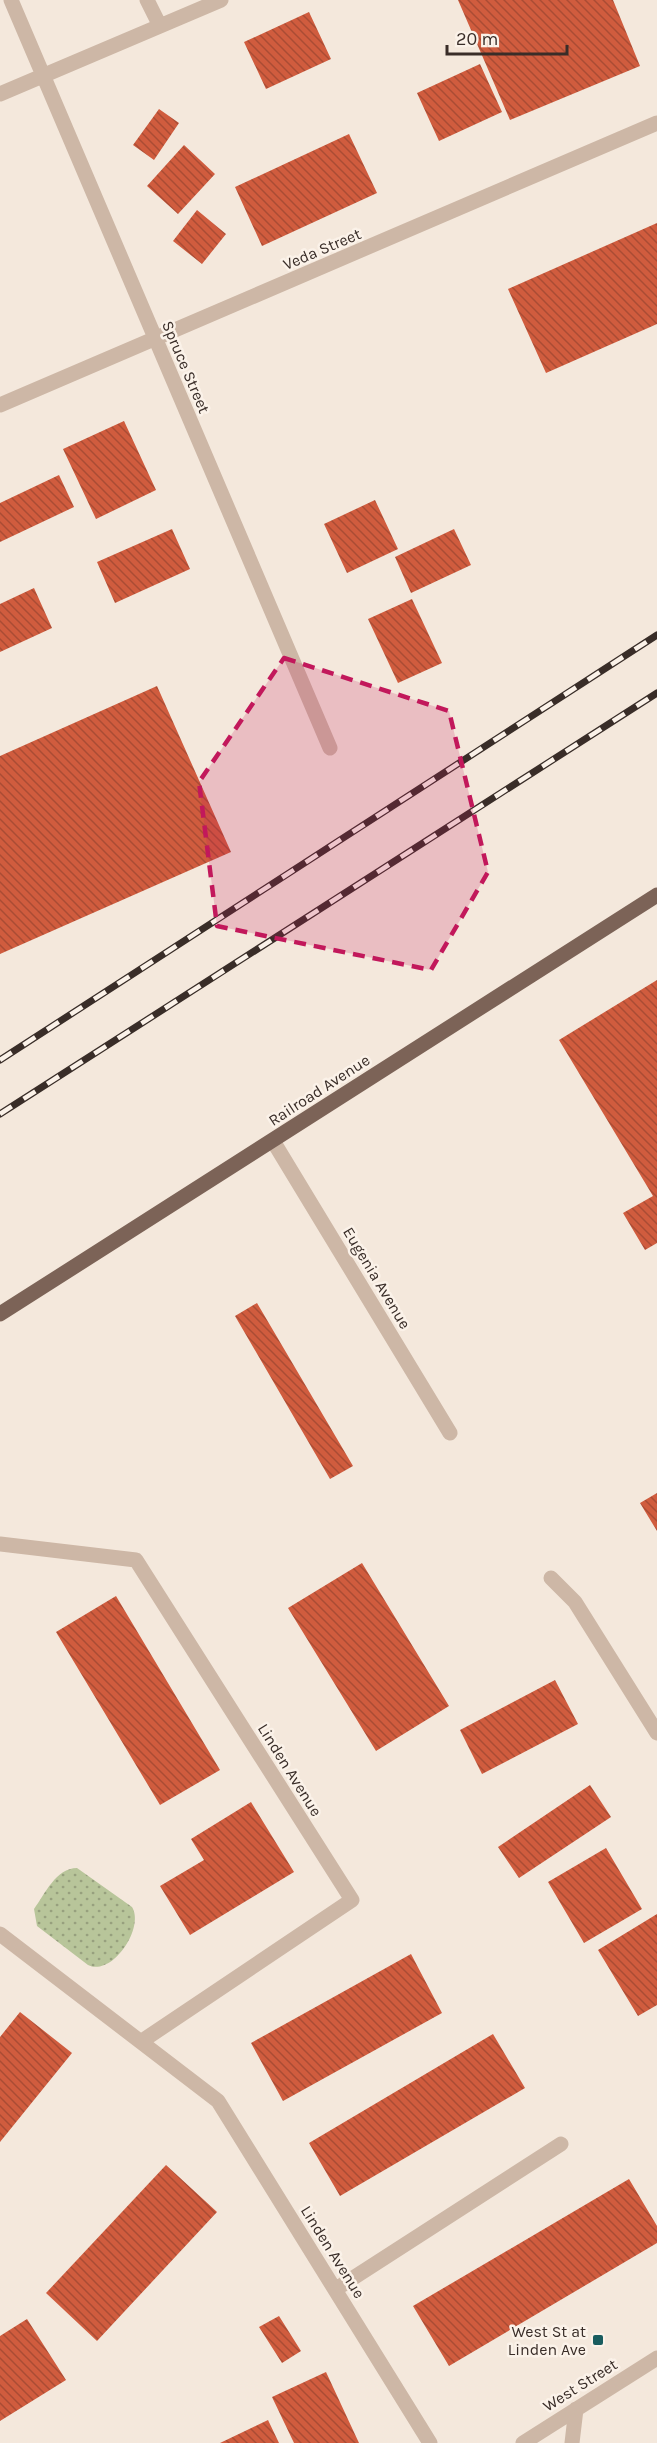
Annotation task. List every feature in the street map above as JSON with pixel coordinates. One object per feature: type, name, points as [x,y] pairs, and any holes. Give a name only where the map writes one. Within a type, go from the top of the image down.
[{"type":"main road","name":"Railroad Avenue","points":[[0,1314],[657,895]]},
{"type":"street","name":"Spruce Street","points":[[11,0],[330,748]]},
{"type":"street","points":[[147,0],[160,26]]},
{"type":"street","points":[[0,94],[221,0]]},
{"type":"street","name":"Veda Street","points":[[0,405],[657,123]]},
{"type":"street","name":"Eugenia Avenue","points":[[273,1141],[450,1432]]},
{"type":"street","name":"Linden Avenue","points":[[0,1544],[136,1560],[352,1900],[142,2041]]},
{"type":"street","points":[[551,1578],[575,1602],[657,1733]]},
{"type":"street","name":"Linden Avenue","points":[[0,1934],[218,2101],[430,2443]]},
{"type":"street","points":[[336,2289],[561,2144]]},
{"type":"street","name":"West Street","points":[[523,2443],[657,2358]]},
{"type":"street","points":[[572,2443],[576,2409]]},
{"type":"highlighted area","points":[[284,658],[449,711],[488,872],[431,970],[217,926],[199,782]]},
{"type":"green space","points":[[77,1868],[132,1907],[135,1916],[134,1927],[124,1948],[107,1964],[97,1967],[88,1965],[37,1926],[34,1909],[47,1889],[63,1872]]},
{"type":"building","points":[[458,0],[613,0],[640,66],[510,120]]},
{"type":"building","points":[[309,12],[331,59],[266,89],[244,42]]},
{"type":"building","points":[[480,64],[502,112],[439,141],[417,93]]},
{"type":"building","points":[[159,109],[179,123],[154,160],[133,145]]},
{"type":"building","points":[[349,134],[377,193],[262,246],[235,187]]},
{"type":"building","points":[[184,145],[215,174],[178,214],[147,186]]},
{"type":"building","points":[[197,210],[226,234],[202,264],[173,241]]},
{"type":"building","points":[[657,223],[657,324],[546,373],[508,289]]},
{"type":"building","points":[[124,421],[156,490],[96,519],[63,449]]},
{"type":"building","points":[[59,475],[74,507],[0,542],[0,503]]},
{"type":"building","points":[[375,500],[398,549],[347,573],[324,524]]},
{"type":"building","points":[[172,529],[190,569],[115,603],[97,562]]},
{"type":"building","points":[[454,529],[471,565],[411,593],[395,557]]},
{"type":"building","points":[[34,588],[52,628],[0,652],[0,604]]},
{"type":"building","points":[[412,599],[442,663],[398,683],[368,619]]},
{"type":"building","points":[[157,686],[231,852],[0,954],[0,756]]},
{"type":"building","points":[[657,980],[657,1243],[645,1250],[623,1213],[653,1196],[559,1040]]},
{"type":"building","points":[[257,1303],[353,1466],[330,1479],[235,1316]]},
{"type":"building","points":[[657,1493],[657,1531],[640,1503]]},
{"type":"building","points":[[362,1563],[449,1706],[376,1751],[288,1608]]},
{"type":"building","points":[[116,1596],[220,1770],[160,1805],[56,1632]]},
{"type":"building","points":[[555,1680],[578,1724],[482,1774],[460,1730]]},
{"type":"building","points":[[590,1785],[611,1817],[519,1878],[498,1847]]},
{"type":"building","points":[[251,1802],[294,1872],[190,1935],[160,1886],[204,1860],[191,1839]]},
{"type":"building","points":[[606,1848],[642,1909],[584,1943],[548,1882]]},
{"type":"building","points":[[657,1914],[657,2005],[638,2016],[598,1950]]},
{"type":"building","points":[[411,1954],[442,2013],[283,2101],[251,2043]]},
{"type":"building","points":[[20,2012],[72,2053],[0,2142],[0,2037]]},
{"type":"building","points":[[493,2034],[525,2088],[340,2196],[309,2143]]},
{"type":"building","points":[[166,2165],[217,2212],[97,2341],[46,2293]]},
{"type":"building","points":[[629,2179],[657,2226],[657,2243],[449,2366],[413,2306]]},
{"type":"building","points":[[279,2316],[301,2351],[282,2363],[259,2327]]},
{"type":"building","points":[[27,2319],[66,2380],[0,2421],[0,2336]]},
{"type":"building","points":[[326,2372],[359,2443],[294,2443],[272,2397]]},
{"type":"building","points":[[268,2420],[279,2443],[220,2443]]},
{"type":"railway","points":[[0,1060],[657,635]]},
{"type":"railway","points":[[0,1114],[657,693]]},
{"type":"place","name":"West St at Linden Ave","points":[[598,2340]]}]
